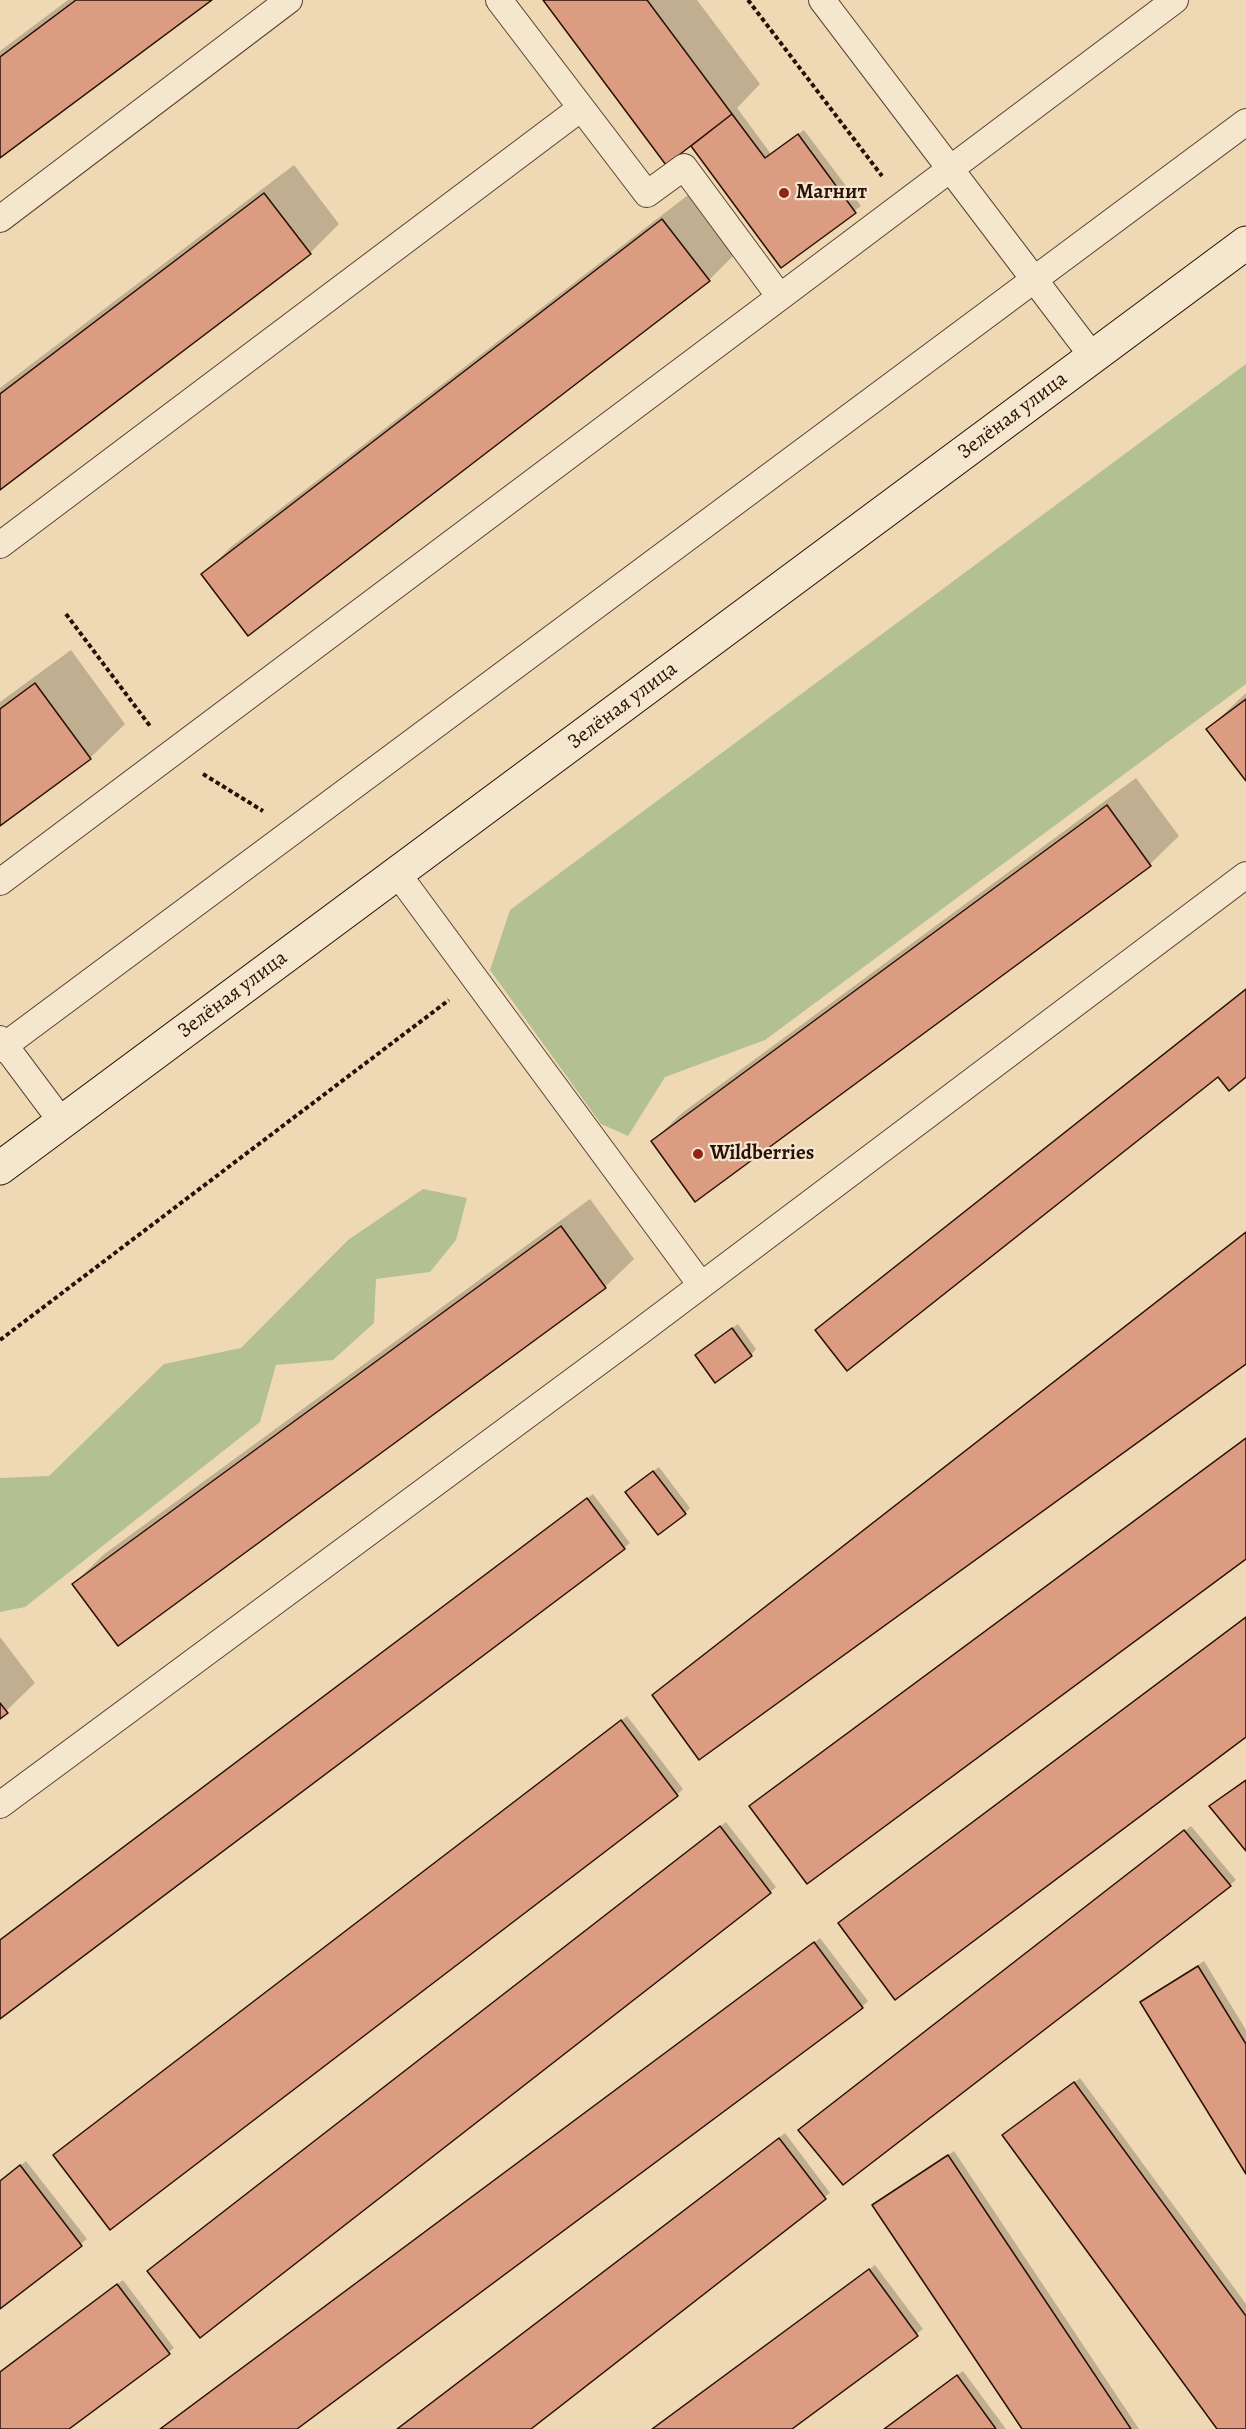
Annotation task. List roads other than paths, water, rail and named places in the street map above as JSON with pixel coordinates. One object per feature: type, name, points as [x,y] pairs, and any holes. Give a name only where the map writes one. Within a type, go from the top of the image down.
[{"type":"main road","name":"Зелёная улица","points":[[0,1168],[1246,243]]},
{"type":"lane","points":[[0,219],[289,0]]},
{"type":"lane","points":[[499,0],[647,194],[684,167],[780,297]]},
{"type":"lane","points":[[822,0],[842,11],[950,170],[1093,357]]},
{"type":"lane","points":[[0,882],[1175,0]]},
{"type":"lane","points":[[0,545],[581,108]]},
{"type":"lane","points":[[62,1122],[2,1045],[1246,122]]},
{"type":"lane","points":[[397,873],[701,1285]]},
{"type":"lane","points":[[0,1804],[701,1285],[1246,875]]},
{"type":"place","name":"Магнит","points":[[784,193]]},
{"type":"place","name":"Wildberries","points":[[698,1154]]}]
